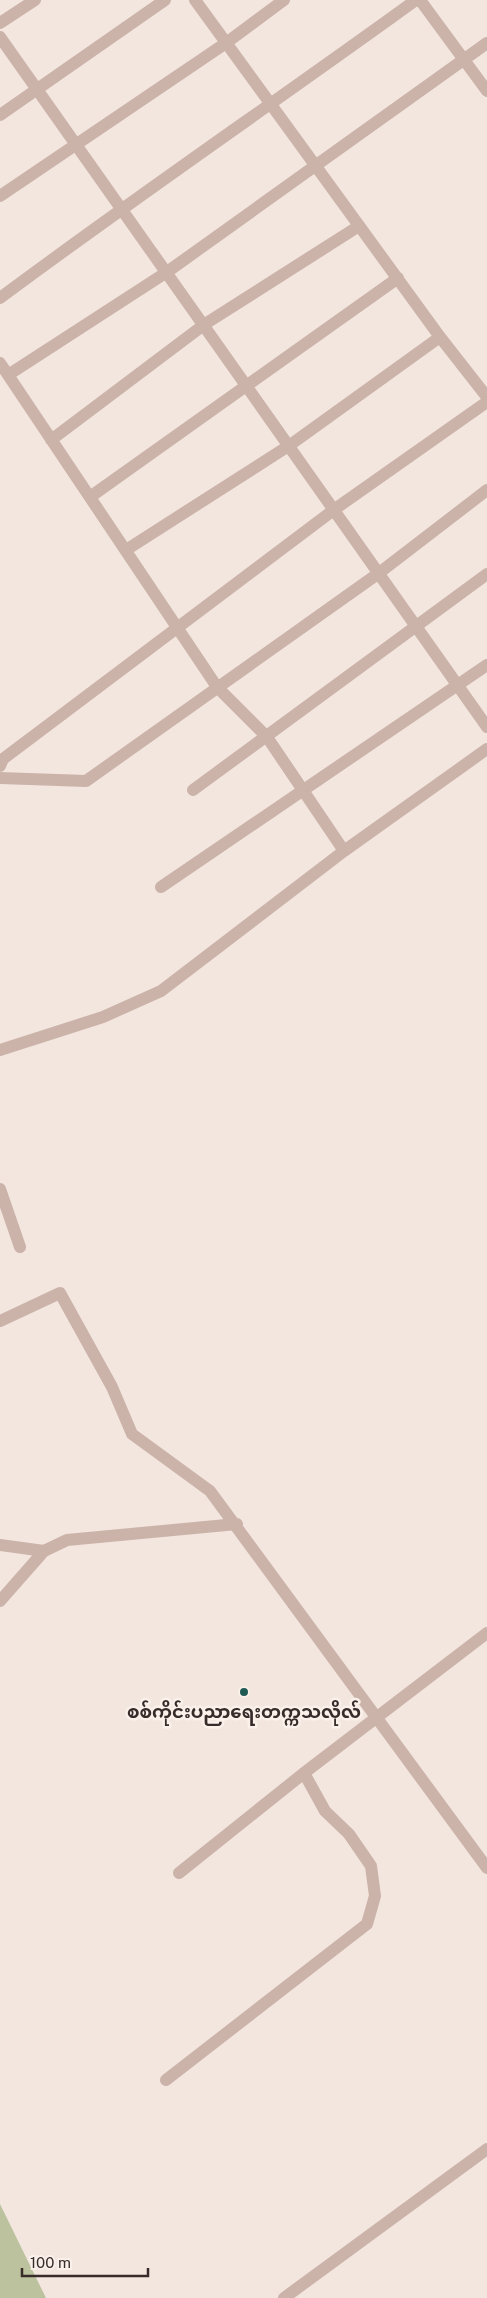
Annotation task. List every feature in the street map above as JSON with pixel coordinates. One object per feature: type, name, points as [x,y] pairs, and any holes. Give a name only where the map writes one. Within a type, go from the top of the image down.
[{"type":"street","points":[[0,23],[35,0]]},
{"type":"street","points":[[0,115],[165,0]]},
{"type":"street","points":[[195,0],[440,337],[487,397]]},
{"type":"street","points":[[0,196],[226,43],[284,0]]},
{"type":"street","points":[[0,298],[122,208],[416,0]]},
{"type":"street","points":[[420,0],[487,91]]},
{"type":"street","points":[[0,37],[205,324],[487,727]]},
{"type":"street","points":[[8,375],[168,272],[487,43]]},
{"type":"street","points":[[51,440],[205,324],[359,226]]},
{"type":"street","points":[[90,497],[398,278]]},
{"type":"street","points":[[126,550],[290,445],[440,337]]},
{"type":"street","points":[[0,363],[217,687],[267,737],[302,792],[344,851]]},
{"type":"street","points":[[0,766],[4,759],[334,509],[487,402]]},
{"type":"street","points":[[0,778],[86,781],[379,573],[487,490]]},
{"type":"street","points":[[193,790],[487,574]]},
{"type":"street","points":[[161,887],[458,686],[487,664]]},
{"type":"street","points":[[0,1050],[102,1017],[161,992],[344,851],[487,750]]},
{"type":"street","points":[[0,1189],[20,1247]]},
{"type":"street","points":[[0,1321],[60,1293],[112,1387],[132,1434],[210,1491],[487,1868]]},
{"type":"street","points":[[0,1600],[44,1551],[67,1540],[236,1524]]},
{"type":"street","points":[[0,1545],[44,1551]]},
{"type":"street","points":[[179,1873],[304,1773],[487,1633]]},
{"type":"street","points":[[166,2080],[367,1924],[375,1896],[371,1866],[349,1834],[325,1811],[304,1773]]},
{"type":"street","points":[[284,2298],[487,2149]]},
{"type":"green space","points":[[0,2204],[46,2298],[0,2298]]},
{"type":"place","name":"စစ်ကိုင်းပညာရေးတက္ကသလိုလ်","points":[[244,1692]]}]
